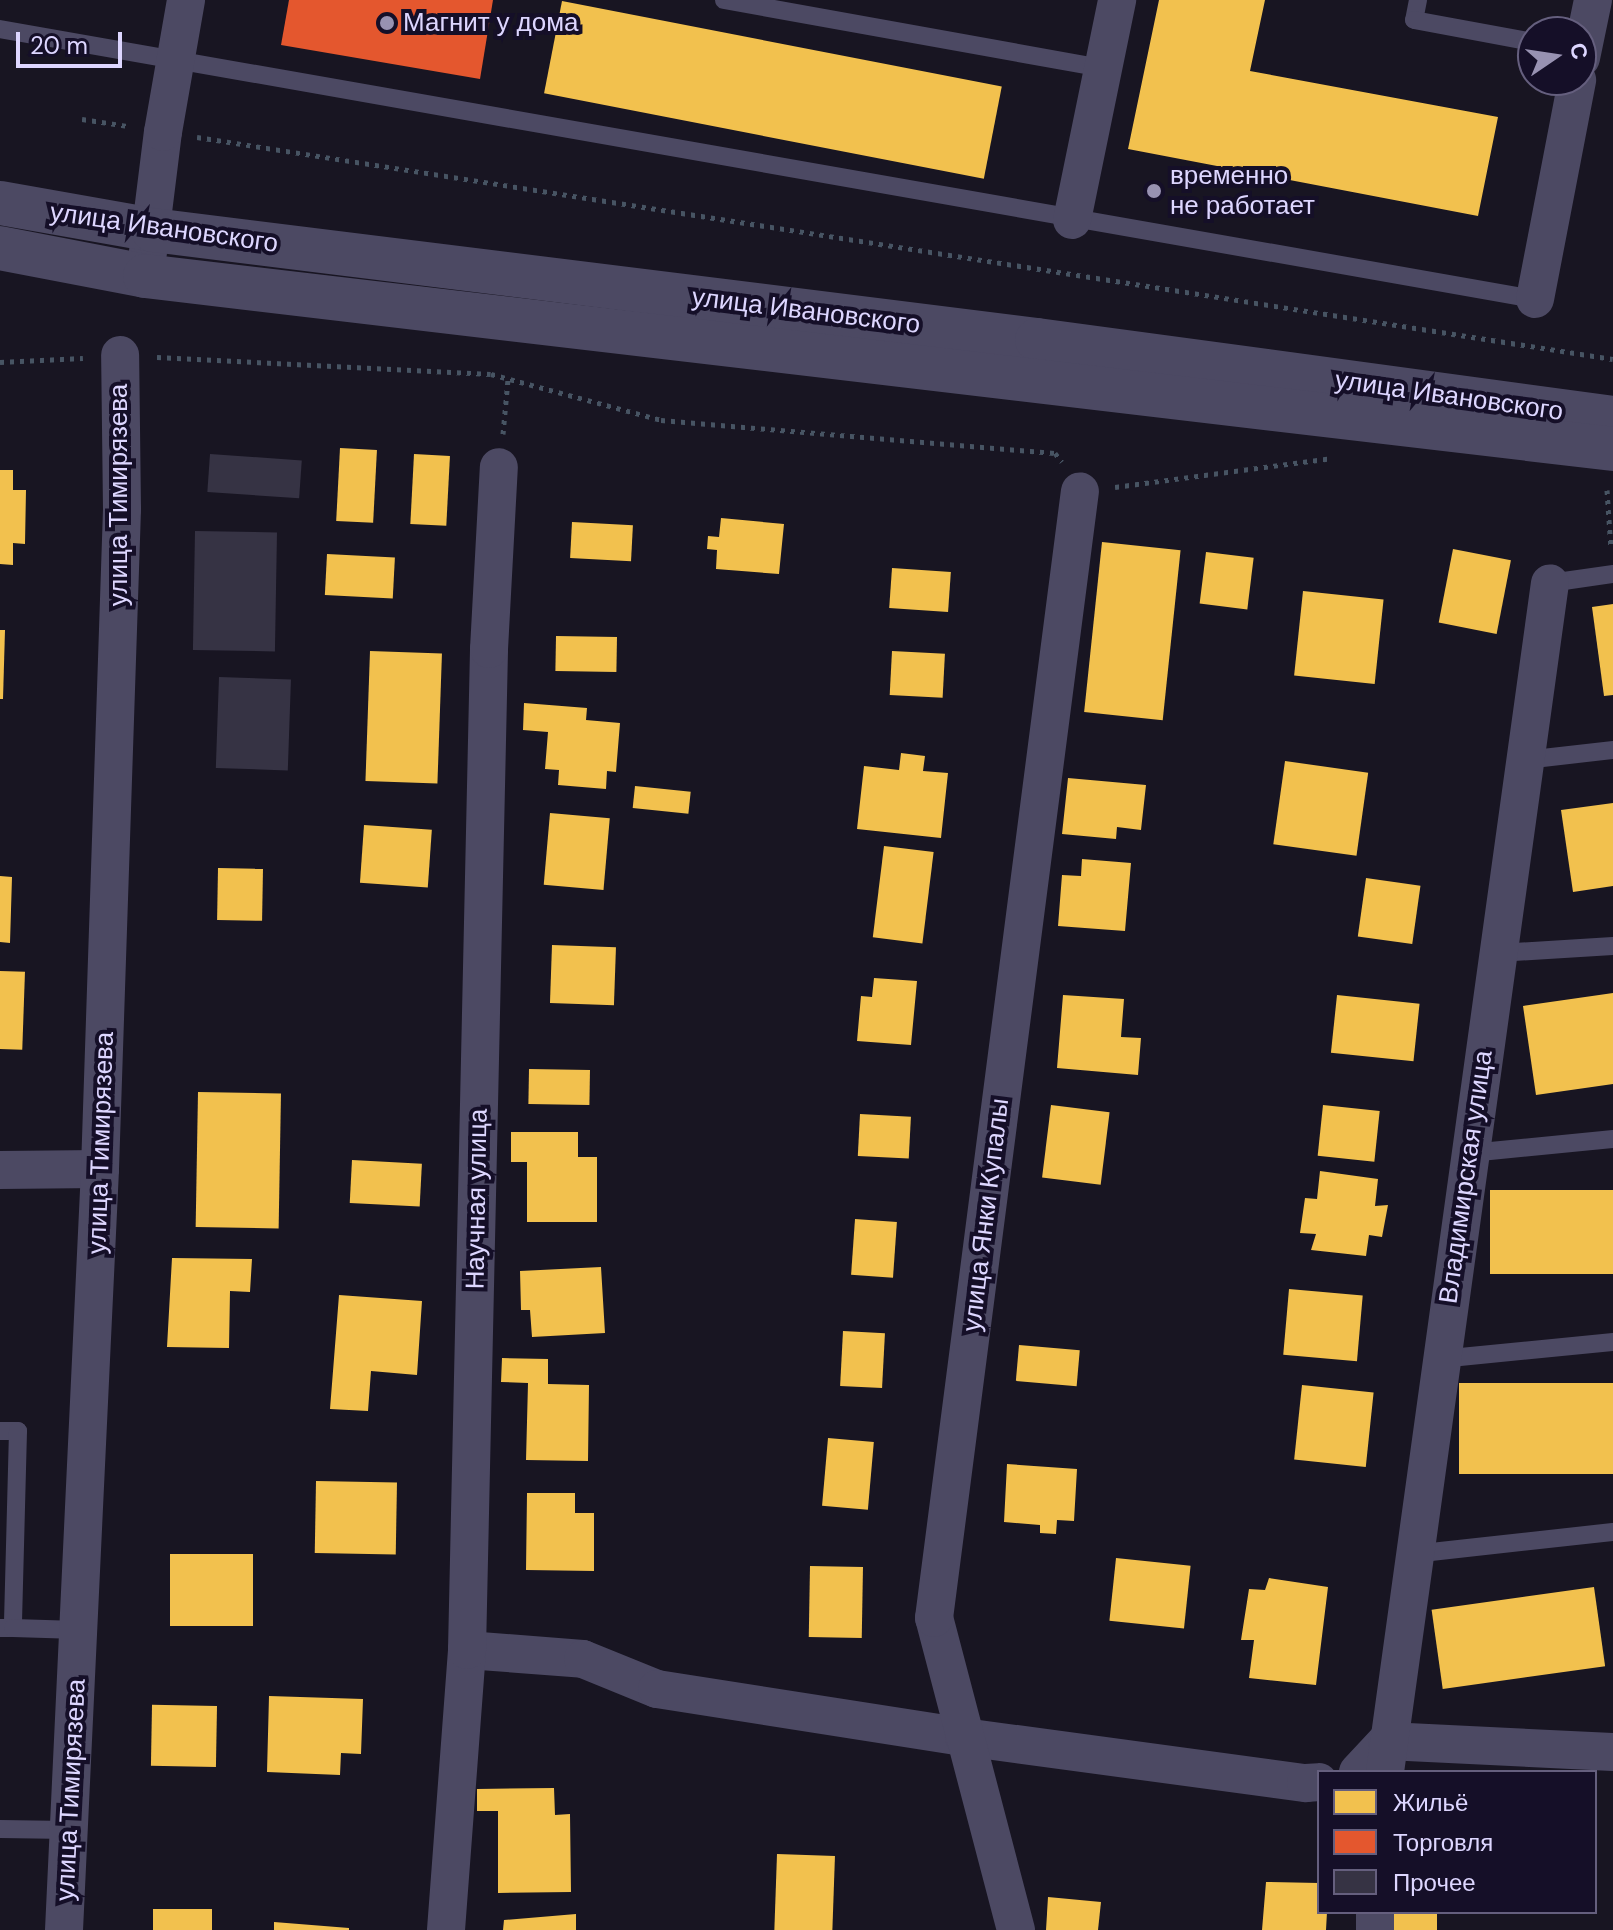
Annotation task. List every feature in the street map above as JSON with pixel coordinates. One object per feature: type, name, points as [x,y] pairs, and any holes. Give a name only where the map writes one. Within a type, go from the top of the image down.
[{"type":"street","points":[[145,276],[163,132],[186,0]]},
{"type":"street","points":[[1072,220],[1117,0]]},
{"type":"street","points":[[1535,299],[1573,96]]},
{"type":"street","name":"улица Ивановского","points":[[0,203],[153,230],[1037,340],[1613,418]]},
{"type":"street","name":"улица Ивановского","points":[[0,248],[145,276],[1613,449]]},
{"type":"street","name":"улица Тимирязева","points":[[64,1930],[100,1169],[122,509],[120,355]]},
{"type":"street","name":"Научная улица","points":[[446,1930],[467,1650],[489,649],[499,467]]},
{"type":"street","name":"улица Янки Купалы","points":[[1016,1930],[934,1618],[1080,491]]},
{"type":"street","name":"Владимирская улица","points":[[1386,1756],[1550,583]]},
{"type":"street","points":[[0,1170],[100,1169]]},
{"type":"street","points":[[467,1650],[583,1659],[657,1689],[964,1737],[1317,1782]]},
{"type":"street","points":[[1362,1770],[1386,1756],[1613,1752]]},
{"type":"lane","points":[[724,0],[815,19],[1102,68]]},
{"type":"lane","points":[[815,19],[819,0]]},
{"type":"lane","points":[[1418,0],[1414,20],[1517,39]]},
{"type":"lane","points":[[0,29],[1072,220],[1535,299]]},
{"type":"lane","points":[[1550,583],[1612,574]]},
{"type":"lane","points":[[1525,760],[1613,750]]},
{"type":"lane","points":[[1498,953],[1613,946]]},
{"type":"lane","points":[[1470,1153],[1613,1139]]},
{"type":"lane","points":[[1440,1359],[1613,1342]]},
{"type":"lane","points":[[0,1431],[18,1431],[7,1628],[78,1630]]},
{"type":"lane","points":[[1413,1554],[1613,1532]]},
{"type":"lane","points":[[0,1829],[69,1830]]},
{"type":"path","points":[[82,119],[1613,359]]},
{"type":"path","points":[[0,362],[120,355],[491,374],[661,420],[1055,453],[1080,491],[1336,458]]},
{"type":"path","points":[[499,467],[508,379]]},
{"type":"path","points":[[1595,488],[1610,490],[1612,574]]},
{"type":"building: Жильё","points":[[1159,0],[1265,0],[1250,71],[1498,117],[1478,216],[1128,149]]},
{"type":"building: Жильё","points":[[562,1],[1002,86],[984,179],[544,93]]},
{"type":"building: Жильё","points":[[340,448],[377,450],[373,523],[336,521]]},
{"type":"building: Жильё","points":[[414,454],[450,456],[446,526],[410,524]]},
{"type":"building: Жильё","points":[[0,470],[13,470],[13,490],[26,490],[25,544],[13,543],[13,565],[0,564]]},
{"type":"building: Жильё","points":[[721,518],[784,524],[779,574],[716,569],[717,550],[707,549],[708,536],[719,537]]},
{"type":"building: Жильё","points":[[572,522],[633,525],[631,561],[570,558]]},
{"type":"building: Жильё","points":[[1102,542],[1181,550],[1163,720],[1084,712]]},
{"type":"building: Жильё","points":[[1453,549],[1511,560],[1497,634],[1439,623]]},
{"type":"building: Жильё","points":[[1206,552],[1254,558],[1247,609],[1200,604]]},
{"type":"building: Жильё","points":[[327,554],[395,558],[393,599],[325,595]]},
{"type":"building: Жильё","points":[[892,568],[951,572],[948,612],[889,608]]},
{"type":"building: Жильё","points":[[1303,591],[1384,599],[1375,684],[1294,676]]},
{"type":"building: Жильё","points":[[1613,604],[1613,695],[1604,696],[1592,607]]},
{"type":"building: Жильё","points":[[0,630],[5,630],[3,699],[0,699]]},
{"type":"building: Жильё","points":[[556,636],[617,637],[616,672],[555,671]]},
{"type":"building: Жильё","points":[[370,651],[442,654],[437,783],[365,781]]},
{"type":"building: Жильё","points":[[892,651],[945,654],[943,698],[890,695]]},
{"type":"building: Жильё","points":[[524,703],[587,708],[586,720],[620,723],[616,772],[607,771],[606,789],[558,785],[559,770],[545,769],[548,732],[523,730]]},
{"type":"building: Жильё","points":[[901,753],[925,756],[923,771],[948,773],[941,838],[857,829],[864,766],[899,770]]},
{"type":"building: Жильё","points":[[1285,761],[1368,773],[1356,856],[1273,844]]},
{"type":"building: Жильё","points":[[1068,778],[1146,785],[1141,830],[1117,827],[1116,839],[1062,834]]},
{"type":"building: Жильё","points":[[635,786],[691,792],[688,814],[633,808]]},
{"type":"building: Жильё","points":[[1613,803],[1613,886],[1573,892],[1561,810]]},
{"type":"building: Жильё","points":[[550,813],[610,818],[603,890],[544,885]]},
{"type":"building: Жильё","points":[[364,825],[432,830],[428,888],[360,883]]},
{"type":"building: Жильё","points":[[884,846],[934,852],[922,943],[873,937]]},
{"type":"building: Жильё","points":[[1082,859],[1131,863],[1125,931],[1058,926],[1062,875],[1081,876]]},
{"type":"building: Жильё","points":[[218,868],[263,869],[262,921],[217,920]]},
{"type":"building: Жильё","points":[[0,876],[12,877],[10,943],[0,942]]},
{"type":"building: Жильё","points":[[1366,878],[1420,886],[1412,944],[1358,936]]},
{"type":"building: Жильё","points":[[552,945],[616,947],[614,1005],[550,1003]]},
{"type":"building: Жильё","points":[[0,971],[25,972],[22,1050],[0,1049]]},
{"type":"building: Жильё","points":[[874,978],[917,981],[911,1045],[857,1041],[861,996],[872,997]]},
{"type":"building: Жильё","points":[[1613,993],[1613,1084],[1536,1095],[1523,1006]]},
{"type":"building: Жильё","points":[[1063,995],[1124,999],[1121,1037],[1141,1038],[1138,1075],[1057,1068]]},
{"type":"building: Жильё","points":[[1337,995],[1420,1004],[1413,1061],[1331,1053]]},
{"type":"building: Жильё","points":[[529,1069],[590,1070],[589,1105],[528,1104]]},
{"type":"building: Жильё","points":[[198,1092],[281,1093],[279,1228],[196,1227]]},
{"type":"building: Жильё","points":[[1051,1105],[1110,1112],[1101,1185],[1042,1177]]},
{"type":"building: Жильё","points":[[1323,1105],[1380,1111],[1374,1162],[1318,1156]]},
{"type":"building: Жильё","points":[[860,1114],[911,1117],[909,1159],[858,1156]]},
{"type":"building: Жильё","points":[[511,1132],[578,1132],[578,1157],[597,1157],[597,1222],[527,1222],[527,1162],[511,1162]]},
{"type":"building: Жильё","points":[[352,1160],[422,1164],[420,1207],[350,1203]]},
{"type":"building: Жильё","points":[[1320,1171],[1378,1179],[1375,1206],[1388,1205],[1382,1237],[1369,1235],[1366,1256],[1311,1250],[1316,1234],[1300,1233],[1305,1198],[1317,1199]]},
{"type":"building: Жильё","points":[[1490,1190],[1613,1190],[1613,1274],[1490,1274]]},
{"type":"building: Жильё","points":[[855,1219],[897,1222],[893,1278],[851,1275]]},
{"type":"building: Жильё","points":[[172,1258],[252,1259],[250,1292],[230,1291],[229,1348],[167,1347]]},
{"type":"building: Жильё","points":[[601,1267],[605,1333],[532,1337],[530,1310],[521,1310],[520,1271]]},
{"type":"building: Жильё","points":[[1289,1289],[1363,1295],[1357,1361],[1283,1355]]},
{"type":"building: Жильё","points":[[339,1295],[422,1301],[417,1375],[371,1371],[368,1411],[330,1409]]},
{"type":"building: Жильё","points":[[843,1331],[885,1333],[882,1388],[840,1386]]},
{"type":"building: Жильё","points":[[1019,1345],[1080,1350],[1077,1386],[1016,1381]]},
{"type":"building: Жильё","points":[[502,1358],[548,1359],[548,1384],[589,1385],[588,1461],[526,1460],[528,1383],[501,1382]]},
{"type":"building: Жильё","points":[[1459,1383],[1613,1383],[1613,1474],[1459,1474]]},
{"type":"building: Жильё","points":[[1302,1385],[1374,1393],[1366,1467],[1294,1460]]},
{"type":"building: Жильё","points":[[828,1438],[874,1442],[868,1510],[822,1506]]},
{"type":"building: Жильё","points":[[1007,1464],[1077,1469],[1074,1521],[1057,1520],[1056,1534],[1040,1533],[1040,1525],[1004,1522]]},
{"type":"building: Жильё","points":[[316,1481],[397,1482],[396,1554],[315,1553]]},
{"type":"building: Жильё","points":[[527,1493],[575,1493],[575,1513],[594,1513],[594,1571],[526,1570]]},
{"type":"building: Жильё","points":[[170,1554],[253,1554],[253,1626],[170,1626]]},
{"type":"building: Жильё","points":[[1116,1558],[1191,1566],[1184,1628],[1109,1621]]},
{"type":"building: Жильё","points":[[810,1566],[863,1567],[862,1638],[809,1637]]},
{"type":"building: Жильё","points":[[1269,1578],[1328,1587],[1316,1685],[1249,1678],[1254,1640],[1241,1640],[1249,1589],[1265,1590]]},
{"type":"building: Жильё","points":[[1594,1587],[1605,1666],[1443,1689],[1432,1610]]},
{"type":"building: Жильё","points":[[269,1696],[363,1699],[361,1754],[341,1753],[340,1775],[267,1772]]},
{"type":"building: Жильё","points":[[152,1705],[217,1706],[216,1767],[151,1766]]},
{"type":"building: Жильё","points":[[554,1788],[555,1815],[570,1814],[571,1892],[498,1893],[498,1811],[477,1811],[477,1789]]},
{"type":"building: Жильё","points":[[777,1854],[835,1856],[832,1930],[774,1930]]},
{"type":"building: Жильё","points":[[1266,1882],[1317,1883],[1317,1914],[1327,1914],[1326,1930],[1262,1930]]},
{"type":"building: Жильё","points":[[1048,1897],[1101,1902],[1098,1930],[1046,1930]]},
{"type":"building: Жильё","points":[[153,1909],[212,1909],[212,1930],[153,1930]]},
{"type":"building: Жильё","points":[[576,1914],[576,1930],[503,1930],[504,1920]]},
{"type":"building: Жильё","points":[[1388,1914],[1437,1914],[1437,1930],[1388,1930]]},
{"type":"building: Жильё","points":[[274,1922],[349,1928],[349,1930],[274,1930]]},
{"type":"building: Торговля","name":"Магнит у дома","points":[[289,0],[493,0],[480,79],[281,45]]},
{"type":"building: Прочее","points":[[210,454],[302,460],[299,498],[207,492]]},
{"type":"building: Прочее","points":[[195,531],[277,532],[275,651],[193,650]]},
{"type":"building: Прочее","points":[[219,677],[291,680],[288,770],[216,768]]},
{"type":"place","name":"Магнит у дома","points":[[387,23]]},
{"type":"place","name":"временно не работает","points":[[1154,191]]}]
